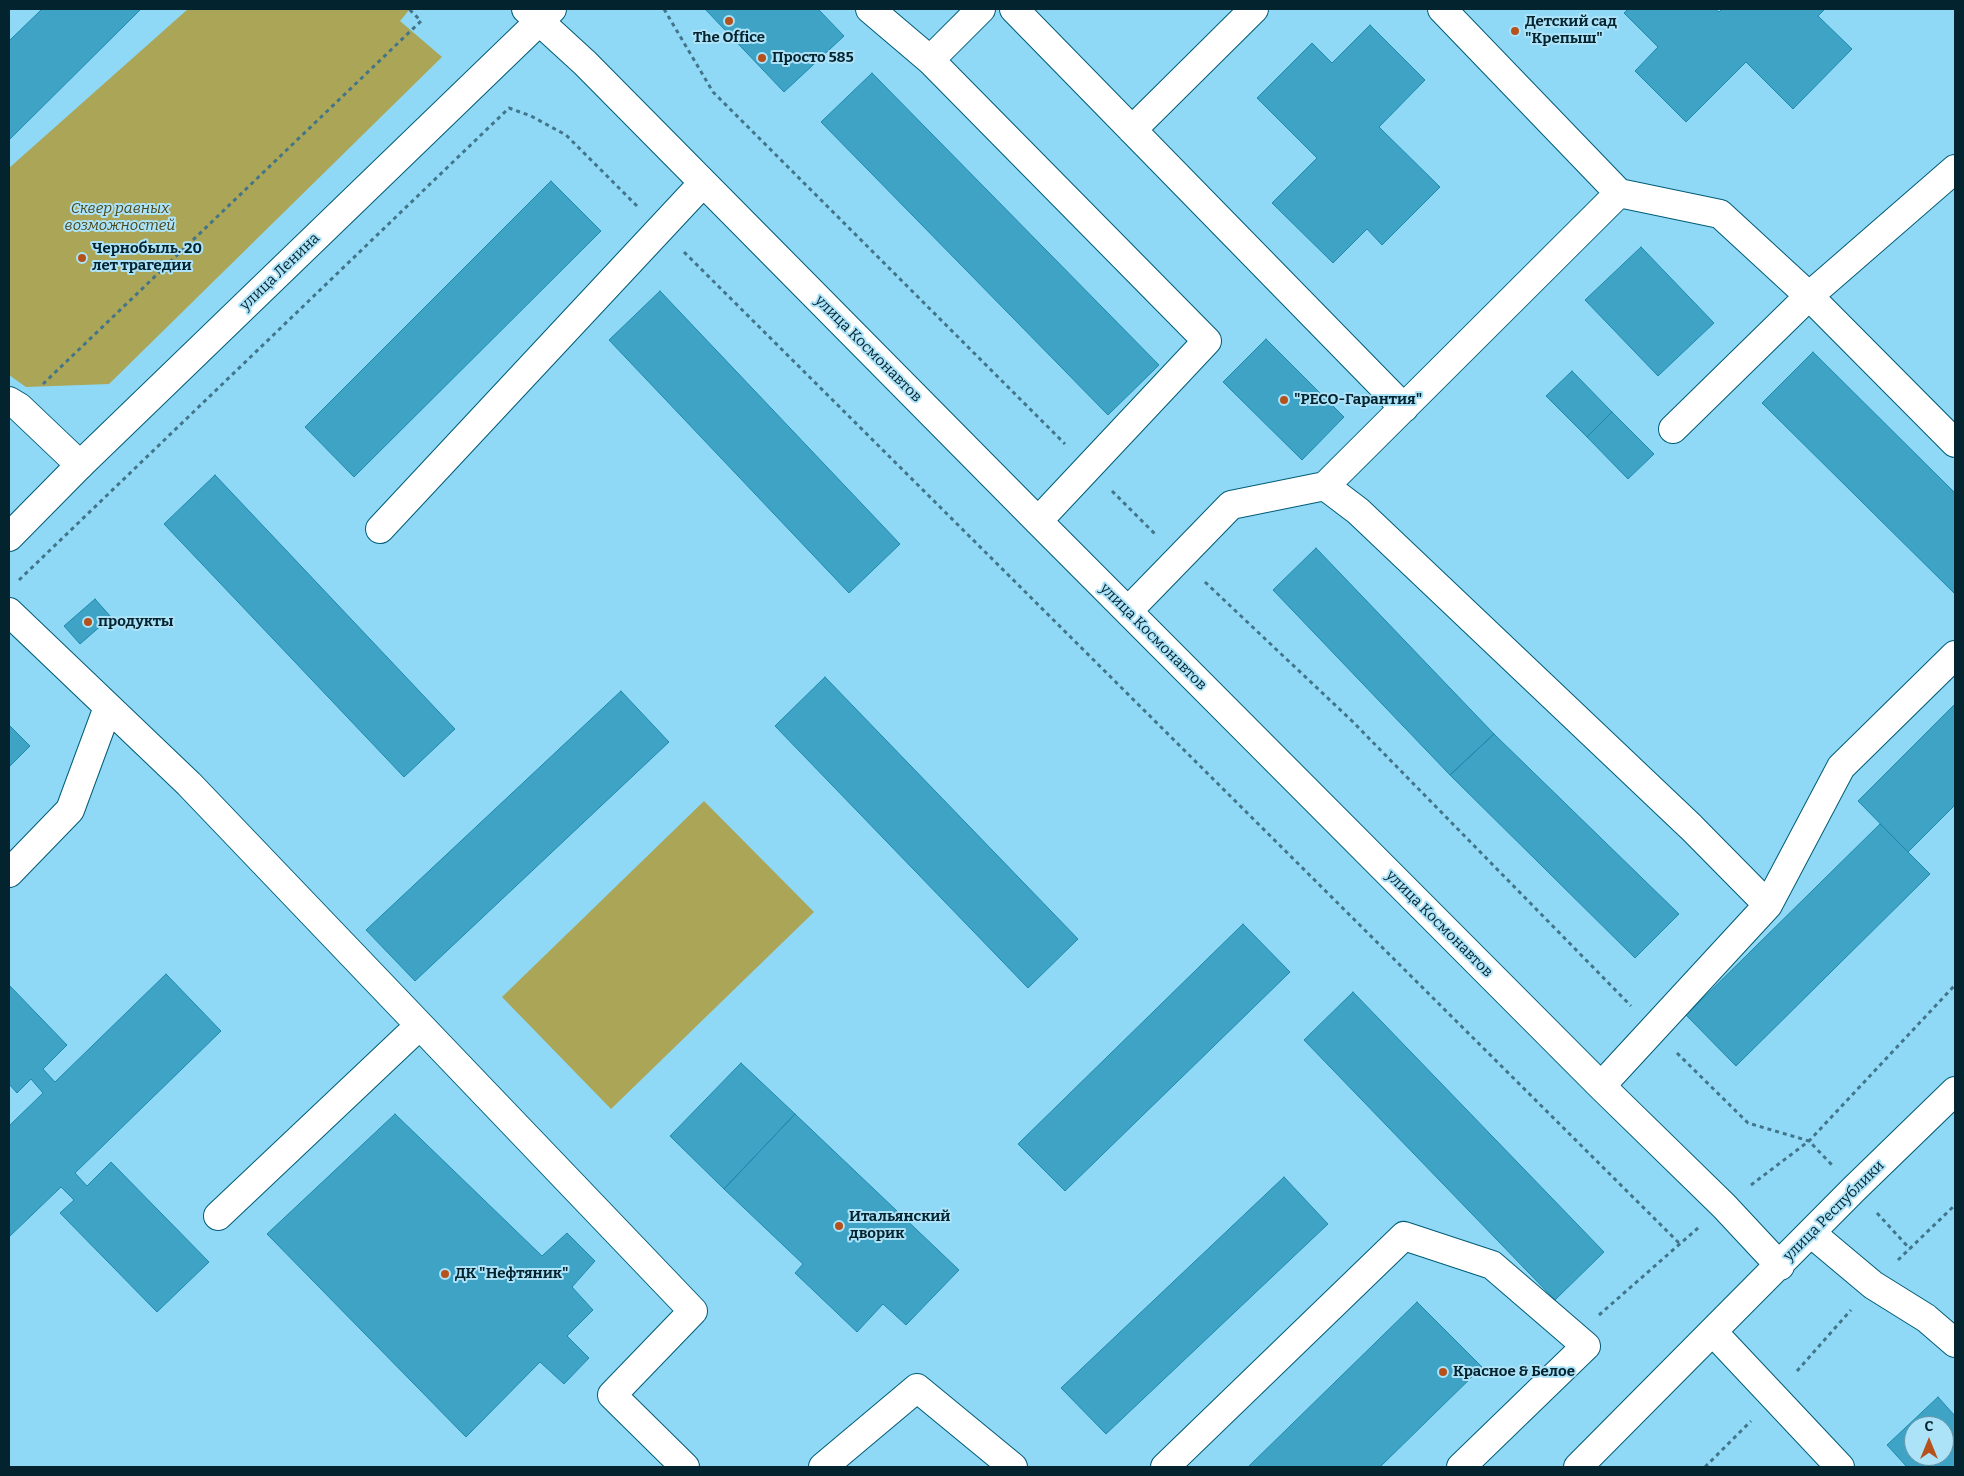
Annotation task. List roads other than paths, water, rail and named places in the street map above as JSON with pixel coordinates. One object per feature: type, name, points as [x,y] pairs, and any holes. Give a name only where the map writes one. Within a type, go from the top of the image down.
[{"type":"street","points":[[870,9],[930,60],[1208,341],[1038,521]]},
{"type":"street","points":[[930,60],[980,9]]},
{"type":"street","points":[[1014,9],[1404,408]]},
{"type":"street","points":[[1132,130],[1254,9]]},
{"type":"street","points":[[1442,9],[1619,193],[1720,214],[1809,296],[1955,443]]},
{"type":"street","name":"улица Космонавтов","points":[[539,13],[585,63],[703,183],[1601,1086],[1724,1206],[1780,1266]]},
{"type":"street","name":"улица Ленина","points":[[9,537],[80,464],[539,13]]},
{"type":"street","points":[[1673,429],[1809,296],[1955,169]]},
{"type":"street","points":[[380,529],[703,183]]},
{"type":"street","points":[[1128,612],[1231,505],[1325,486],[1619,193]]},
{"type":"street","points":[[14,404],[80,464]]},
{"type":"street","points":[[1325,486],[1358,510],[1691,827],[1768,905]]},
{"type":"street","points":[[9,612],[189,784],[693,1311],[612,1396],[685,1467]]},
{"type":"street","points":[[1601,1086],[1768,905],[1841,767],[1955,655]]},
{"type":"street","points":[[9,873],[70,810],[108,707]]},
{"type":"street","points":[[218,1216],[420,1026]]},
{"type":"street","name":"улица Республики","points":[[1578,1467],[1955,1091]]},
{"type":"street","points":[[1811,1233],[1873,1285],[1926,1318],[1955,1344]]},
{"type":"street","points":[[1165,1467],[1404,1236],[1492,1265],[1586,1346],[1461,1467]]},
{"type":"street","points":[[1713,1332],[1840,1467]]},
{"type":"street","points":[[823,1467],[918,1388],[1013,1467]]},
{"type":"place","name":"The Office","points":[[729,21]]},
{"type":"place","name":"Детский сад \"Крепыш\"","points":[[1515,31]]},
{"type":"place","name":"Просто 585","points":[[762,58]]},
{"type":"place","name":"Чернобыль. 20 лет трагедии","points":[[82,258]]},
{"type":"place","name":"\"РЕСО-Гарантия\"","points":[[1284,400]]},
{"type":"place","name":"продукты","points":[[88,622]]},
{"type":"place","name":"Итальянский дворик","points":[[839,1226]]},
{"type":"place","name":"ДК \"Нефтяник\"","points":[[445,1274]]},
{"type":"place","name":"Красное & Белое","points":[[1443,1372]]},
{"type":"park label","name":"Сквер равных возможностей","points":[[120,218]]}]
